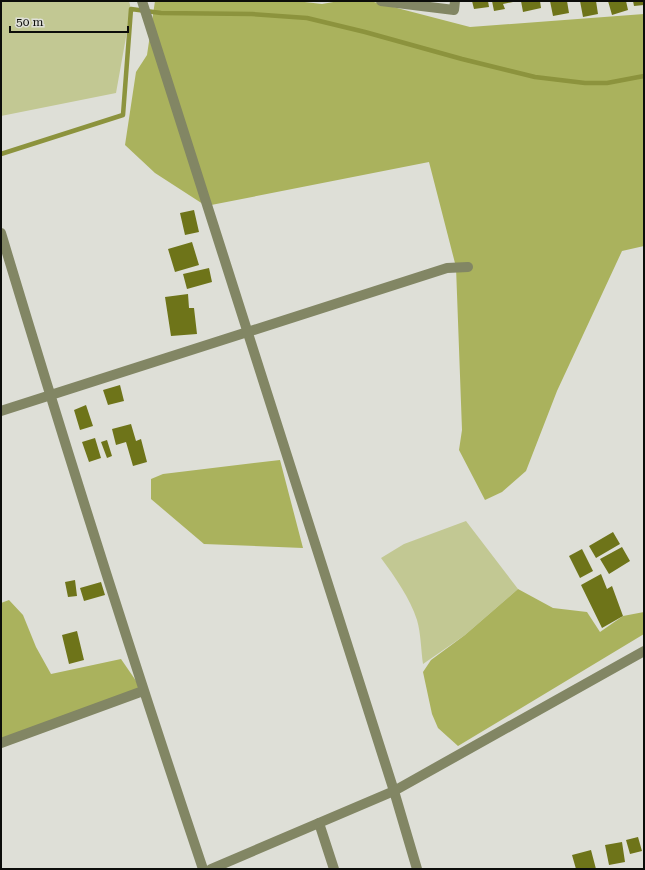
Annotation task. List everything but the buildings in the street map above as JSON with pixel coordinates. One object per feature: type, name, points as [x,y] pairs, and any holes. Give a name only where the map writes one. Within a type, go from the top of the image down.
[{"type":"street","points":[[142,1],[394,791],[417,869]]},
{"type":"street","points":[[381,1],[454,10],[455,1]]},
{"type":"street","points":[[1,233],[50,396],[143,691],[203,869]]},
{"type":"street","points":[[1,411],[447,268],[468,267]]},
{"type":"street","points":[[211,869],[394,791],[644,651]]},
{"type":"street","points":[[1,743],[143,691]]},
{"type":"street","points":[[319,823],[334,869]]},
{"type":"green space","points":[[1,1],[129,1],[131,9],[116,93],[1,116]]},
{"type":"green space","points":[[155,1],[296,1],[322,4],[339,1],[370,1],[470,27],[644,14],[644,246],[622,251],[557,391],[526,471],[502,492],[485,500],[459,450],[462,430],[456,267],[429,162],[206,206],[155,173],[125,145],[136,72],[147,55]]},
{"type":"green space","points":[[280,460],[303,548],[204,544],[151,499],[151,479],[163,474]]},
{"type":"green space","points":[[466,521],[518,589],[465,635],[423,664],[419,631],[414,612],[402,588],[381,558],[404,544]]},
{"type":"green space","points":[[518,589],[553,608],[587,612],[600,632],[623,616],[644,612],[644,634],[458,746],[438,728],[432,714],[423,672],[431,660],[465,635]]},
{"type":"green space","points":[[9,600],[23,615],[36,647],[51,674],[121,659],[143,691],[1,743],[1,603]]},
{"type":"waterway","points":[[1,154],[123,115],[131,9],[161,13],[252,14],[307,18],[535,77],[585,83],[607,83],[644,76]]}]
